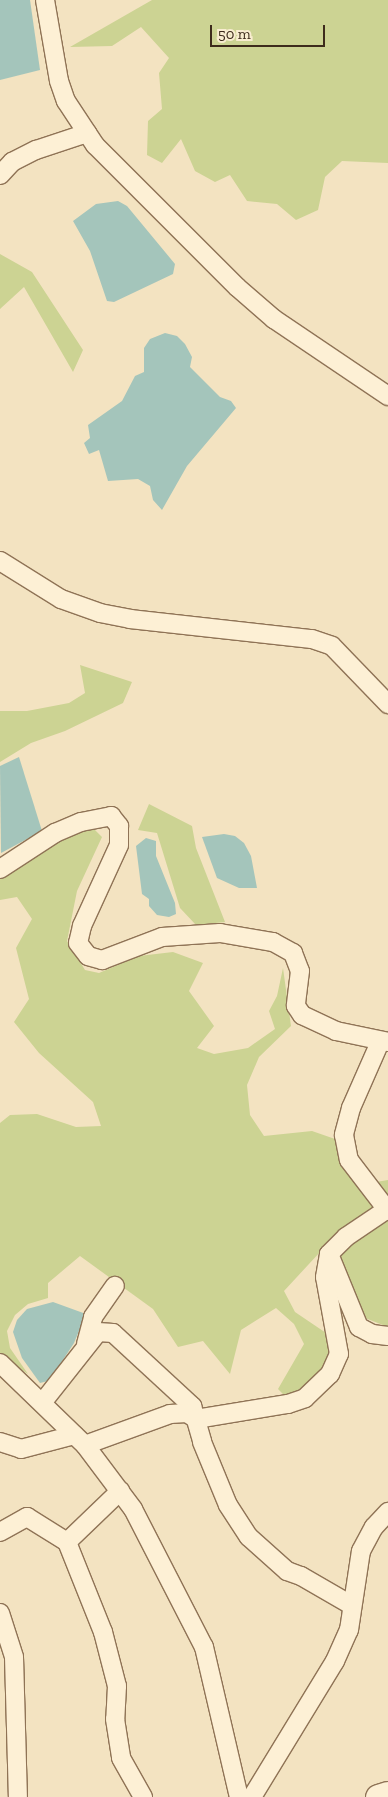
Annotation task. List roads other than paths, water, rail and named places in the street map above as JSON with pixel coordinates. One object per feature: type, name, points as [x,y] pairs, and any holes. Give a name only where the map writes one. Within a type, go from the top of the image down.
[{"type":"main road","points":[[378,1797],[388,1794]]},
{"type":"street","points":[[45,0],[59,81],[66,100],[95,145],[266,313],[388,396]]},
{"type":"street","points":[[4,167],[87,133]]},
{"type":"street","points":[[0,562],[61,599],[100,613],[130,619],[312,639],[332,646],[388,704]]},
{"type":"street","points":[[0,869],[55,833],[81,822],[111,816],[120,826],[119,844],[82,926],[78,943],[88,956],[102,960],[162,937],[220,933],[273,942],[294,953],[300,971],[296,1006],[302,1015],[336,1031],[384,1042],[351,1108],[344,1135],[349,1160],[387,1210],[346,1237],[329,1254],[325,1277],[340,1354],[330,1374],[305,1398],[288,1404],[196,1419],[187,1413],[170,1414],[130,1431],[21,1449],[0,1442]]},
{"type":"street","points":[[329,1254],[360,1328],[372,1334],[388,1336]]},
{"type":"street","points":[[86,1344],[92,1317],[115,1286]]},
{"type":"street","points":[[42,1403],[86,1344],[98,1332],[113,1333],[192,1406],[228,1505],[249,1538],[287,1571],[301,1576],[351,1605]]},
{"type":"street","points":[[0,1363],[79,1440],[133,1509],[204,1647],[239,1797]]},
{"type":"street","points":[[67,1542],[120,1491]]},
{"type":"street","points":[[252,1797],[334,1661],[349,1630],[351,1605],[361,1551],[374,1527],[388,1512]]},
{"type":"street","points":[[0,1532],[26,1517],[67,1542],[102,1632],[117,1686],[115,1720],[121,1758],[143,1797]]},
{"type":"street","points":[[0,1613],[14,1657],[18,1797]]},
{"type":"water","points":[[0,0],[30,0],[40,70],[0,80]]},
{"type":"water","points":[[118,201],[127,206],[175,264],[173,274],[114,302],[107,301],[90,251],[73,221],[96,204]]},
{"type":"water","points":[[165,333],[177,336],[185,344],[192,357],[190,367],[220,397],[231,401],[236,408],[187,466],[162,510],[153,500],[150,486],[138,479],[108,481],[99,450],[89,454],[84,443],[90,438],[88,425],[122,401],[135,376],[144,372],[144,348],[150,339]]},
{"type":"water","points":[[19,757],[42,831],[1,853],[0,766]]},
{"type":"water","points":[[224,834],[235,836],[244,843],[251,856],[257,888],[239,888],[217,878],[202,837]]},
{"type":"water","points":[[146,838],[156,841],[156,856],[175,903],[176,914],[169,917],[157,915],[149,906],[149,899],[142,894],[136,846]]},
{"type":"water","points":[[53,1302],[86,1314],[74,1343],[59,1366],[48,1381],[40,1383],[22,1358],[13,1332],[17,1320],[27,1309]]}]
